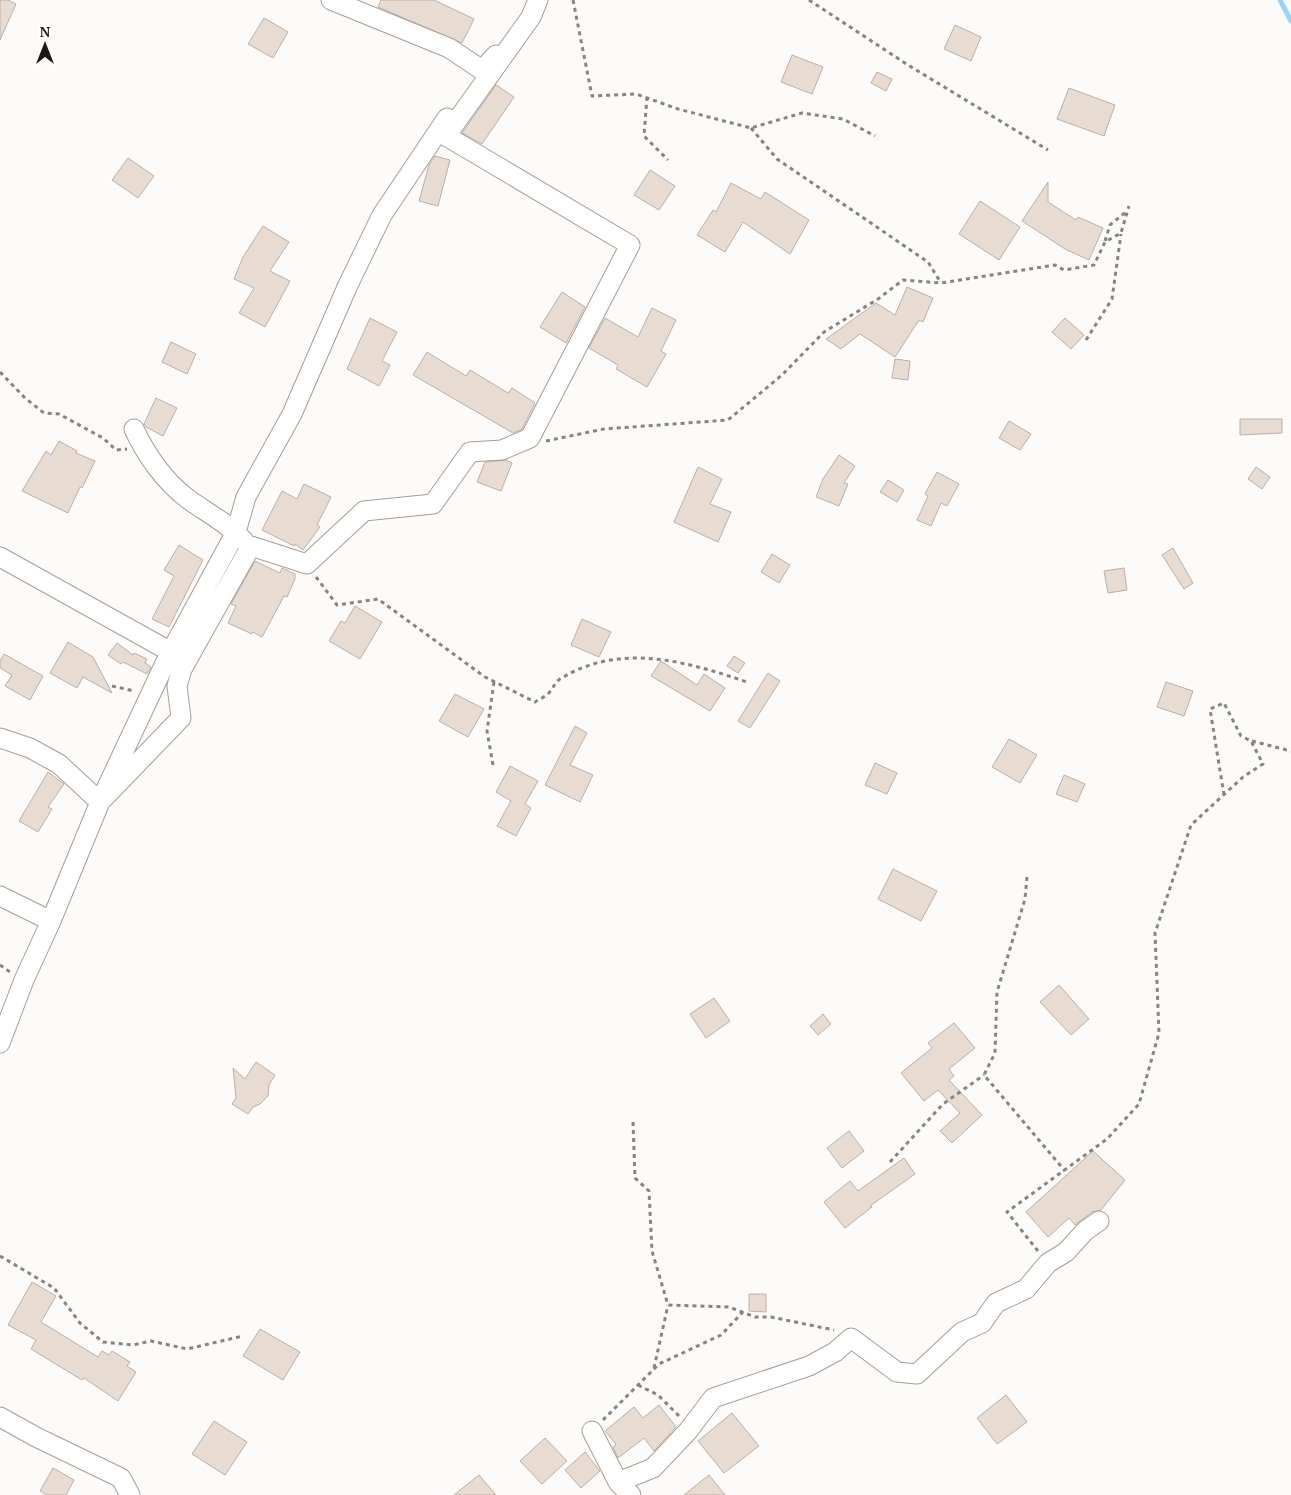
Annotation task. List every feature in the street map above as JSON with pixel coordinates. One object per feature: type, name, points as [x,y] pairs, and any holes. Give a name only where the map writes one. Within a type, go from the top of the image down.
[{"type":"street","points":[[331,0],[449,48],[482,70]]},
{"type":"street","points":[[134,429],[142,447],[152,462],[188,499],[236,532],[245,543],[307,564],[364,510],[433,504],[470,452],[502,450],[530,438],[630,245],[446,136],[531,17],[538,0]]},
{"type":"street","points":[[0,1042],[24,980],[51,921],[100,802],[171,652],[236,532],[246,497],[292,414],[348,285],[382,215],[431,140],[482,70],[531,17]]},
{"type":"street","points":[[100,802],[181,718],[177,686],[182,669],[251,546]]},
{"type":"street","points":[[0,557],[171,652]]},
{"type":"street","points":[[0,738],[30,748],[59,764],[100,802]]},
{"type":"street","points":[[0,896],[51,921]]},
{"type":"street","points":[[592,1431],[625,1488],[653,1468],[693,1424],[713,1398],[809,1366],[835,1352],[851,1338],[897,1372],[917,1374],[962,1332],[982,1323],[996,1303],[1026,1289],[1048,1263],[1066,1252],[1084,1231],[1099,1221]]},
{"type":"street","points":[[0,1417],[36,1437],[121,1478],[130,1495]]},
{"type":"path","points":[[573,0],[592,96],[636,94],[678,109],[751,128],[802,113],[843,119],[874,136]]},
{"type":"path","points":[[809,0],[908,65],[1048,150]]},
{"type":"path","points":[[646,98],[644,136],[668,160]]},
{"type":"path","points":[[751,128],[777,159],[928,262],[941,284]]},
{"type":"path","points":[[1086,340],[1112,299],[1122,234],[1129,206]]},
{"type":"path","points":[[539,442],[604,429],[728,420],[782,375],[824,332],[878,299],[903,280],[941,284],[1056,265],[1064,270],[1094,264],[1110,225],[1128,210]]},
{"type":"path","points":[[1104,242],[1122,234]]},
{"type":"path","points":[[0,372],[25,398],[44,413],[59,414],[103,438],[116,450],[142,447]]},
{"type":"path","points":[[307,564],[337,605],[378,599],[494,682],[535,702],[548,694],[558,680],[579,669],[605,660],[641,656],[680,663],[747,682]]},
{"type":"path","points":[[493,765],[487,731],[494,682]]},
{"type":"path","points":[[1224,795],[1210,709],[1224,703],[1242,736],[1251,741],[1291,751]]},
{"type":"path","points":[[1048,1263],[1007,1212],[1108,1140],[1139,1104],[1160,1033],[1156,933],[1191,825],[1243,777],[1263,764],[1251,741]]},
{"type":"path","points":[[890,1162],[943,1104],[984,1075],[994,1053],[998,992],[1025,899],[1027,877]]},
{"type":"path","points":[[984,1075],[1065,1171]]},
{"type":"path","points":[[633,1122],[636,1178],[650,1191],[652,1251],[668,1305],[654,1368]]},
{"type":"path","points":[[0,1256],[54,1288],[80,1323],[103,1342],[133,1345],[151,1341],[187,1349],[243,1336]]},
{"type":"path","points":[[668,1305],[729,1307],[755,1317],[771,1317],[841,1331],[846,1341]]},
{"type":"path","points":[[592,1431],[659,1364],[721,1336],[743,1312]]},
{"type":"path","points":[[638,1385],[658,1395],[672,1412],[693,1424]]},
{"type":"building","points":[[0,0],[8,0],[16,4],[0,40]]},
{"type":"building","points":[[381,0],[434,0],[474,19],[462,43],[378,7]]},
{"type":"building","points":[[264,18],[288,32],[273,58],[248,44]]},
{"type":"building","points":[[955,25],[981,37],[971,61],[944,49]]},
{"type":"building","points":[[792,55],[823,67],[812,94],[781,82]]},
{"type":"building","points":[[877,72],[892,79],[886,91],[871,83]]},
{"type":"building","points":[[496,85],[514,97],[482,144],[462,133]]},
{"type":"building","points":[[1069,88],[1115,105],[1104,136],[1057,119]]},
{"type":"building","points":[[435,156],[450,160],[438,206],[419,201],[429,165]]},
{"type":"building","points":[[128,158],[154,176],[138,198],[112,180]]},
{"type":"building","points":[[650,170],[675,186],[659,210],[634,195]]},
{"type":"building","points":[[1048,182],[1048,202],[1076,220],[1078,217],[1103,228],[1089,260],[1065,249],[1022,221]]},
{"type":"building","points":[[731,183],[761,199],[765,192],[809,220],[790,254],[743,222],[725,252],[697,235],[713,210],[716,212]]},
{"type":"building","points":[[980,201],[1020,227],[999,260],[959,234]]},
{"type":"building","points":[[263,226],[289,242],[270,271],[290,281],[265,327],[239,313],[254,288],[234,279],[243,257]]},
{"type":"building","points":[[907,287],[933,298],[923,322],[919,320],[895,357],[860,334],[841,349],[826,339],[876,303],[895,315]]},
{"type":"building","points":[[562,292],[585,307],[566,343],[540,327]]},
{"type":"building","points":[[652,308],[676,320],[661,351],[666,354],[647,387],[616,369],[618,365],[589,348],[605,318],[638,337]]},
{"type":"building","points":[[370,318],[397,332],[382,361],[390,365],[379,386],[347,369]]},
{"type":"building","points":[[1065,318],[1084,335],[1071,349],[1052,332]]},
{"type":"building","points":[[171,342],[196,354],[187,374],[162,362]]},
{"type":"building","points":[[427,352],[466,376],[470,370],[508,393],[512,388],[535,403],[522,429],[513,433],[413,375]]},
{"type":"building","points":[[895,359],[910,361],[908,380],[892,378]]},
{"type":"building","points":[[156,398],[177,408],[163,436],[144,424]]},
{"type":"building","points":[[1240,419],[1282,419],[1282,433],[1240,435]]},
{"type":"building","points":[[1009,421],[1031,434],[1020,450],[999,438]]},
{"type":"building","points":[[59,441],[77,451],[76,453],[95,461],[68,513],[22,491],[46,451],[51,455]]},
{"type":"building","points":[[839,455],[855,466],[844,483],[848,484],[839,506],[816,497],[823,479]]},
{"type":"building","points":[[506,460],[512,463],[501,491],[477,482],[485,462]]},
{"type":"building","points":[[698,467],[722,479],[710,504],[731,512],[718,542],[674,522]]},
{"type":"building","points":[[1256,467],[1270,477],[1262,489],[1248,479]]},
{"type":"building","points":[[937,472],[959,484],[947,506],[941,503],[931,526],[917,520],[928,496],[925,494]]},
{"type":"building","points":[[888,480],[904,490],[897,502],[880,492]]},
{"type":"building","points":[[304,484],[331,497],[317,525],[320,527],[303,550],[295,544],[294,546],[262,530],[282,491],[297,499]]},
{"type":"building","points":[[179,545],[203,560],[169,627],[152,619],[174,576],[164,570]]},
{"type":"building","points":[[1173,548],[1193,583],[1184,589],[1162,555]]},
{"type":"building","points":[[772,554],[790,565],[779,583],[761,572]]},
{"type":"building","points":[[255,561],[280,573],[282,568],[295,574],[295,579],[287,597],[284,596],[262,637],[228,623],[236,606],[231,604]]},
{"type":"building","points":[[1124,568],[1127,590],[1108,593],[1104,571]]},
{"type":"building","points":[[355,606],[382,622],[360,659],[329,641],[341,621],[345,623]]},
{"type":"building","points":[[582,619],[611,632],[599,657],[571,645]]},
{"type":"building","points":[[68,642],[93,657],[112,693],[83,677],[77,688],[50,673]]},
{"type":"building","points":[[117,643],[133,655],[134,653],[147,659],[145,663],[151,667],[147,674],[123,662],[121,664],[108,655]]},
{"type":"building","points":[[4,654],[43,676],[30,700],[5,686],[12,675],[0,668],[0,661]]},
{"type":"building","points":[[734,656],[745,663],[738,673],[727,666]]},
{"type":"building","points":[[661,661],[697,685],[704,674],[725,688],[710,711],[651,676]]},
{"type":"building","points":[[768,673],[780,681],[750,728],[738,721]]},
{"type":"building","points":[[1166,682],[1193,691],[1184,716],[1157,707]]},
{"type":"building","points":[[455,694],[484,709],[468,737],[439,721]]},
{"type":"building","points":[[575,726],[587,733],[570,765],[593,775],[580,802],[545,785]]},
{"type":"building","points":[[1009,739],[1037,755],[1020,783],[992,767]]},
{"type":"building","points":[[875,763],[897,773],[887,794],[865,785]]},
{"type":"building","points":[[510,766],[538,781],[525,804],[531,808],[516,836],[497,826],[511,801],[496,792]]},
{"type":"building","points":[[48,772],[64,784],[48,807],[52,809],[38,832],[19,821]]},
{"type":"building","points":[[1064,775],[1085,784],[1077,802],[1056,794]]},
{"type":"building","points":[[893,869],[937,891],[921,921],[878,899]]},
{"type":"building","points":[[1059,985],[1089,1019],[1071,1035],[1040,1002]]},
{"type":"building","points":[[714,998],[730,1021],[706,1038],[690,1014]]},
{"type":"building","points":[[823,1014],[831,1024],[818,1035],[810,1026]]},
{"type":"building","points":[[954,1023],[975,1048],[949,1069],[954,1076],[949,1080],[982,1115],[952,1143],[940,1131],[960,1113],[938,1090],[924,1101],[901,1073],[932,1048],[928,1043]]},
{"type":"building","points":[[256,1062],[275,1075],[269,1085],[268,1096],[260,1104],[253,1107],[248,1114],[232,1104],[236,1098],[233,1068],[245,1079]]},
{"type":"building","points":[[849,1131],[864,1151],[842,1168],[827,1148]]},
{"type":"building","points":[[1093,1151],[1125,1180],[1101,1210],[1092,1212],[1075,1225],[1069,1218],[1048,1237],[1026,1212]]},
{"type":"building","points":[[904,1158],[915,1174],[870,1206],[872,1207],[845,1228],[824,1202],[850,1181],[858,1191]]},
{"type":"building","points":[[32,1282],[56,1296],[41,1322],[98,1357],[102,1351],[109,1355],[112,1351],[130,1362],[127,1366],[136,1372],[118,1401],[84,1378],[82,1380],[31,1349],[36,1340],[8,1325]]},
{"type":"building","points":[[749,1294],[766,1294],[766,1312],[749,1311]]},
{"type":"building","points":[[260,1329],[300,1352],[283,1380],[243,1356]]},
{"type":"building","points":[[1006,1395],[1027,1422],[997,1444],[977,1418]]},
{"type":"building","points":[[659,1405],[676,1427],[654,1451],[644,1438],[618,1458],[613,1447],[616,1444],[605,1431],[634,1407],[643,1418]]},
{"type":"building","points":[[732,1413],[759,1446],[724,1473],[698,1441]]},
{"type":"building","points":[[214,1421],[247,1442],[225,1475],[192,1454]]},
{"type":"building","points":[[545,1438],[567,1461],[542,1484],[520,1461]]},
{"type":"building","points":[[585,1452],[600,1471],[581,1488],[565,1470]]},
{"type":"building","points":[[53,1468],[74,1480],[66,1495],[46,1495],[40,1491]]},
{"type":"building","points":[[479,1475],[496,1495],[454,1495]]},
{"type":"building","points":[[709,1475],[725,1495],[684,1495]]},
{"type":"waterway","points":[[1280,0],[1291,21]]}]
